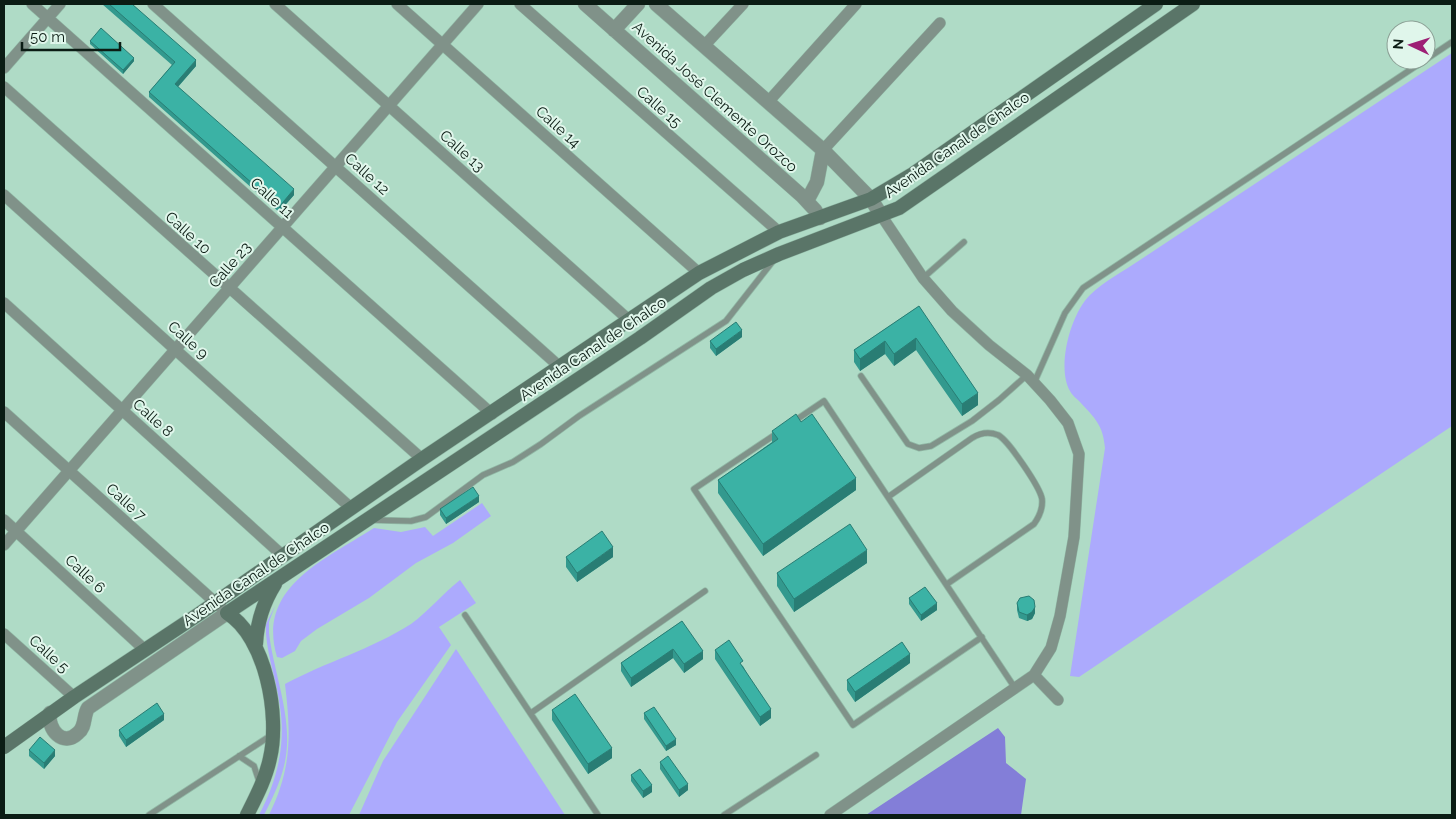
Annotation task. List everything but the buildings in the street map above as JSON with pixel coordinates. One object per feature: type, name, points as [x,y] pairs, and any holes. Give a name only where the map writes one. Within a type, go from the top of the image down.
[{"type":"main road","name":"Avenida Canal de Chalco","points":[[5,744],[422,459],[492,414],[699,273],[778,232],[871,199],[913,174],[1156,4]]},
{"type":"main road","name":"Avenida Canal de Chalco","points":[[227,613],[640,338],[711,288],[743,270],[779,254],[899,208],[1193,4]]},
{"type":"main road","points":[[247,815],[270,757],[273,734],[271,704],[258,649],[257,630],[263,606],[276,582]]},
{"type":"main road","points":[[227,613],[245,629],[258,649]]},
{"type":"street","name":"Calle 11","points":[[32,4],[492,414]]},
{"type":"street","points":[[4,68],[60,4]]},
{"type":"street","name":"Calle 12","points":[[153,4],[560,367]]},
{"type":"street","name":"Calle 13","points":[[274,4],[630,321]]},
{"type":"street","name":"Calle 14","points":[[397,4],[699,273]]},
{"type":"street","name":"Calle 23","points":[[4,545],[478,4]]},
{"type":"street","name":"Calle 15","points":[[520,4],[778,232]]},
{"type":"street","name":"Avenida José Clemente Orozco","points":[[585,4],[807,201],[820,218]]},
{"type":"street","points":[[614,30],[638,4]]},
{"type":"street","name":"Avenida José Clemente Orozco","points":[[656,4],[823,150],[871,199],[882,215]]},
{"type":"street","points":[[704,46],[743,4]]},
{"type":"street","points":[[768,102],[856,4]]},
{"type":"street","points":[[807,201],[817,182],[823,150],[940,23]]},
{"type":"street","name":"Calle 10","points":[[4,87],[228,289],[422,459]]},
{"type":"street","name":"Calle 9","points":[[4,195],[351,508]]},
{"type":"street","points":[[830,815],[1034,675],[1051,648],[1060,616],[1074,537],[1079,454],[1068,423],[1030,379],[977,334],[923,278],[882,215]]},
{"type":"street","name":"Calle 8","points":[[4,303],[282,555]]},
{"type":"street","name":"Calle 7","points":[[4,412],[227,613]]},
{"type":"street","name":"Calle 6","points":[[4,520],[145,650]]},
{"type":"street","name":"Avenida Canal de Chalco","points":[[50,713],[50,726],[57,735],[67,738],[76,735],[83,727],[88,708],[227,613]]},
{"type":"street","name":"Calle 5","points":[[4,634],[74,697]]},
{"type":"street","points":[[1034,675],[1058,700]]},
{"type":"lane","points":[[861,376],[908,444],[919,448],[931,446],[972,421],[1030,379],[1065,313],[1083,288],[1452,42]]},
{"type":"lane","points":[[923,278],[964,242]]},
{"type":"lane","points":[[365,520],[411,521],[426,516],[483,475],[513,462],[579,416],[726,321],[779,254]]},
{"type":"lane","points":[[982,637],[852,725],[694,489],[824,401],[982,637],[1015,688]]},
{"type":"lane","points":[[888,497],[972,438],[983,433],[995,434],[1005,440],[1025,470],[1042,498],[1038,518],[1029,529],[946,584]]},
{"type":"lane","points":[[530,714],[705,591]]},
{"type":"lane","points":[[465,615],[598,815]]},
{"type":"lane","points":[[149,815],[273,734]]},
{"type":"lane","points":[[724,815],[816,755]]},
{"type":"lane","points":[[239,756],[250,761],[257,771],[258,790]]},
{"type":"shaded area","points":[[1452,53],[1452,426],[1079,677],[1070,676],[1105,448],[1102,433],[1097,422],[1072,394],[1066,381],[1065,355],[1068,341],[1077,314],[1083,303],[1108,281],[1426,70],[1436,70],[1436,64]]},
{"type":"shaded area","points":[[482,503],[491,516],[453,543],[416,563],[369,598],[317,629],[301,641],[295,651],[282,658],[277,657],[273,633],[277,612],[286,594],[300,578],[317,564],[374,528],[401,532],[425,527],[433,536]]},
{"type":"shaded area","points":[[460,580],[476,603],[439,627],[451,645],[397,722],[349,815],[269,815],[282,782],[288,751],[289,735],[285,684],[396,633],[424,614]]},
{"type":"shaded area","points":[[275,606],[269,622],[269,633],[285,716],[287,749],[276,791],[264,815],[259,815],[271,789],[281,749],[282,721],[266,634],[266,624]]},
{"type":"shaded area","points":[[456,649],[565,815],[359,815],[383,761]]},
{"type":"shaded area","points":[[998,728],[1005,737],[1006,763],[1026,779],[1021,815],[866,815]]}]
